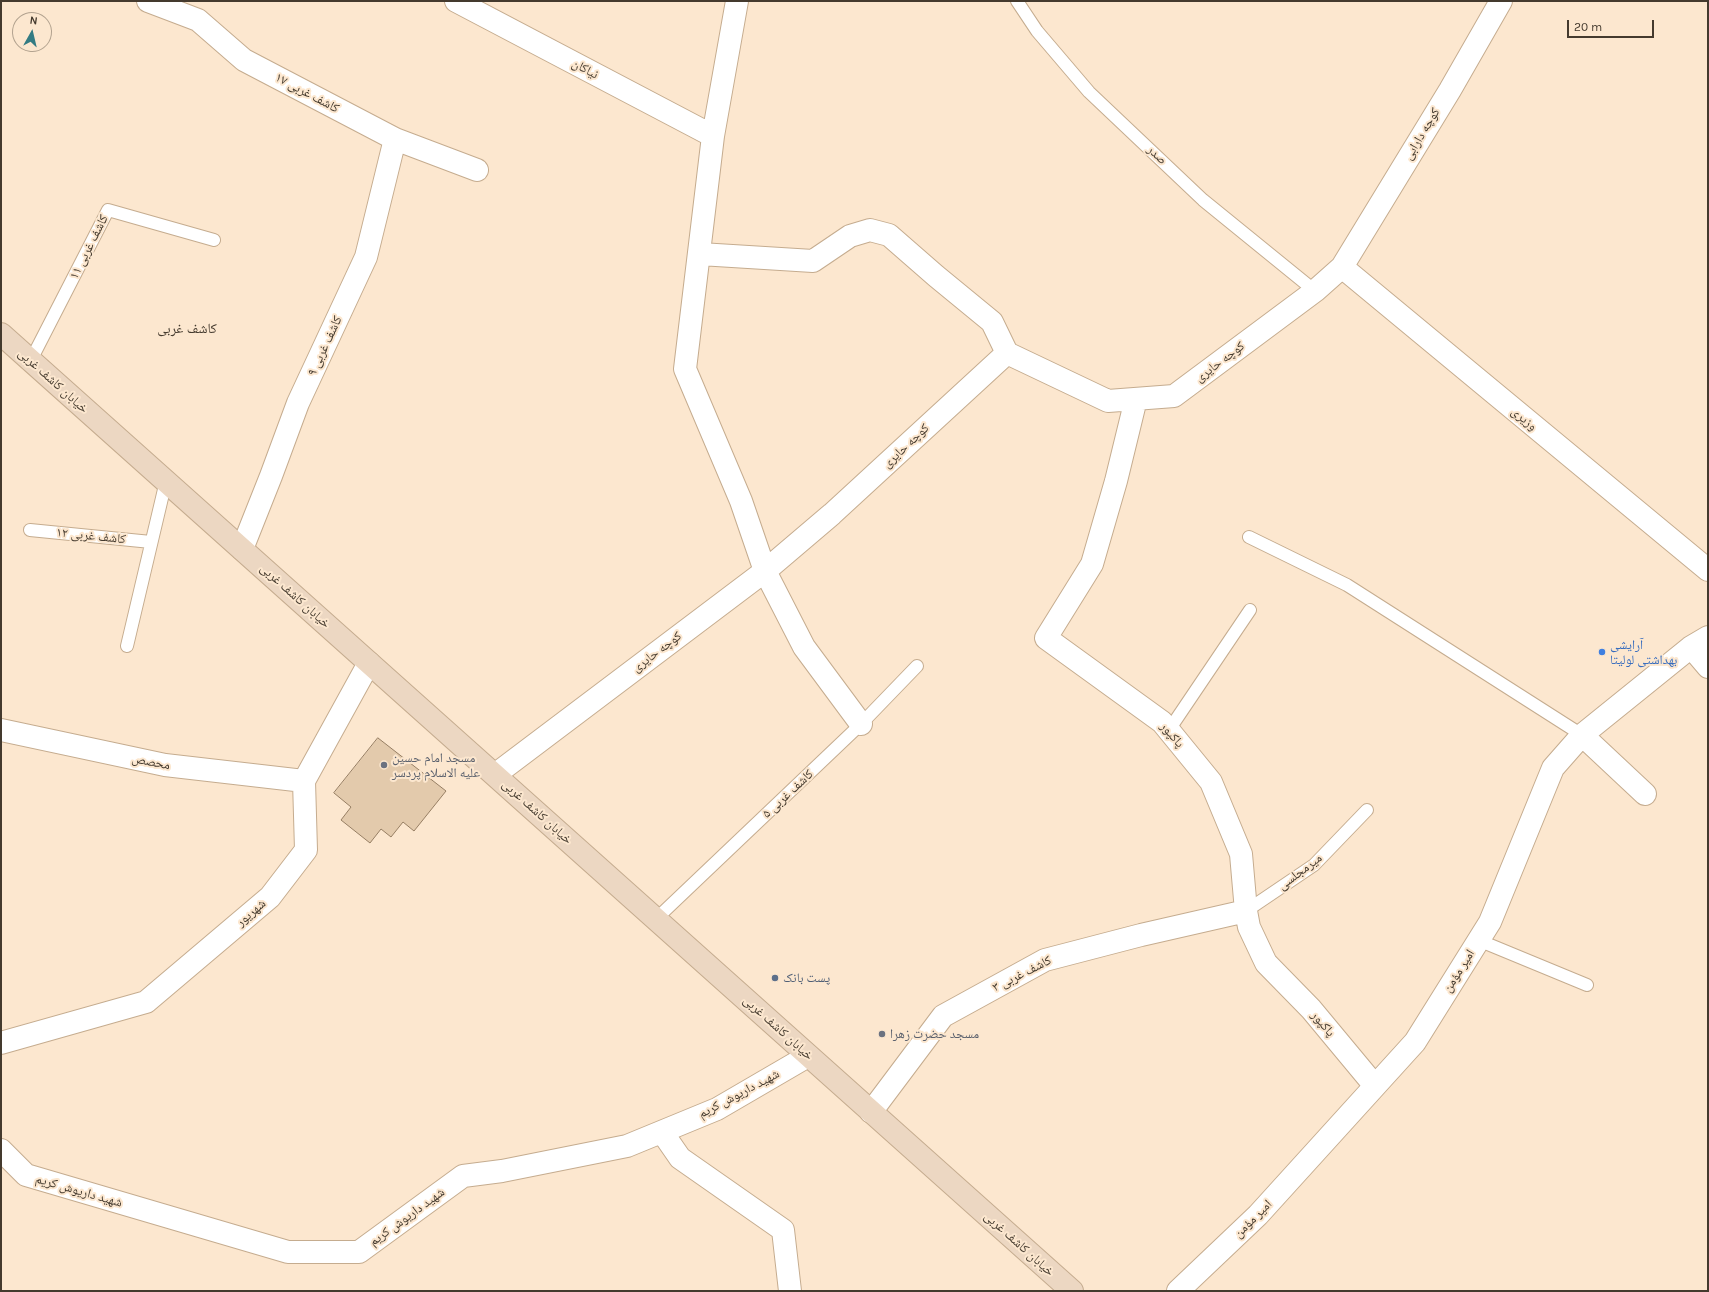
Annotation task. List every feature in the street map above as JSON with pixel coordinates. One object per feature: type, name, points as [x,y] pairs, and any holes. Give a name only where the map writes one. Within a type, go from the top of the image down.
[{"type":"main road","name":"خیابان کاشف غربی","points":[[1,334],[496,774],[808,1056],[1072,1291]]},
{"type":"street","name":"کاشف غربی ۱۷","points":[[148,1],[198,20],[244,60],[395,139],[477,170]]},
{"type":"street","name":"نیاکان","points":[[456,1],[713,136]]},
{"type":"street","points":[[737,1],[713,136],[685,369],[741,501],[765,571],[804,647],[861,724]]},
{"type":"street","name":"کوچه دارابی","points":[[1342,267],[1450,90],[1501,1]]},
{"type":"street","name":"کاشف غربی ۹","points":[[242,549],[298,403],[366,258],[395,139]]},
{"type":"street","points":[[700,254],[813,262],[850,236],[870,230],[889,235],[992,322],[1007,353]]},
{"type":"street","name":"کوچه حایری","points":[[496,774],[765,571],[837,509],[1007,353],[1108,401],[1174,396],[1315,291],[1342,267]]},
{"type":"street","name":"وزیری","points":[[1342,267],[1708,570]]},
{"type":"street","name":"پاکپور","points":[[1136,399],[1116,481],[1092,564],[1046,638],[1162,722],[1211,782],[1241,854],[1246,911],[1249,927],[1266,963],[1311,1009],[1375,1086]]},
{"type":"street","points":[[1700,642],[1708,667]]},
{"type":"street","name":"امیر مؤمن","points":[[1178,1291],[1258,1215],[1415,1042],[1490,922],[1553,768],[1582,735],[1700,642]]},
{"type":"street","points":[[304,781],[369,662]]},
{"type":"street","name":"محصص","points":[[1,730],[165,765],[304,781]]},
{"type":"street","points":[[1582,735],[1645,794]]},
{"type":"street","name":"شهریور","points":[[1,1043],[146,1002],[270,897],[306,850],[304,781]]},
{"type":"street","name":"کاشف غربی ۳","points":[[871,1112],[943,1016],[1045,960],[1140,935],[1246,911]]},
{"type":"street","name":"شهید داریوش کریم","points":[[1,1150],[26,1175],[288,1252],[359,1252],[463,1176],[502,1171],[627,1146],[717,1109],[808,1056]]},
{"type":"street","points":[[662,1132],[680,1158],[784,1230],[790,1291]]},
{"type":"lane","name":"صدر","points":[[1017,1],[1037,31],[1089,92],[1203,200],[1315,291]]},
{"type":"lane","name":"کاشف غربی ۱۱","points":[[30,360],[108,210],[214,240]]},
{"type":"lane","points":[[127,646],[166,481]]},
{"type":"lane","name":"کاشف غربی ۱۲","points":[[30,530],[152,542]]},
{"type":"lane","points":[[1249,537],[1347,585],[1582,735]]},
{"type":"lane","points":[[1169,730],[1250,610]]},
{"type":"lane","name":"کاشف غربی ۵","points":[[656,919],[861,724],[917,666]]},
{"type":"lane","name":"میرمجلسی","points":[[1246,911],[1314,864],[1367,810]]},
{"type":"lane","points":[[1478,940],[1587,985]]},
{"type":"building","name":"مسجد امام حسین علیه الاسلام پردسر","points":[[378,738],[446,791],[414,831],[403,822],[391,837],[381,829],[370,843],[341,820],[351,807],[334,793]]},
{"type":"place","name":"آرایشی بهداشتی لولیتا","points":[[1602,652]]},
{"type":"place","name":"مسجد امام حسین علیه الاسلام پردسر","points":[[384,765]]},
{"type":"place","name":"پست بانک","points":[[775,978]]},
{"type":"place","name":"مسجد حضرت زهرا","points":[[882,1034]]},
{"type":"district","name":"کاشف غربی","points":[[187,329]]}]
